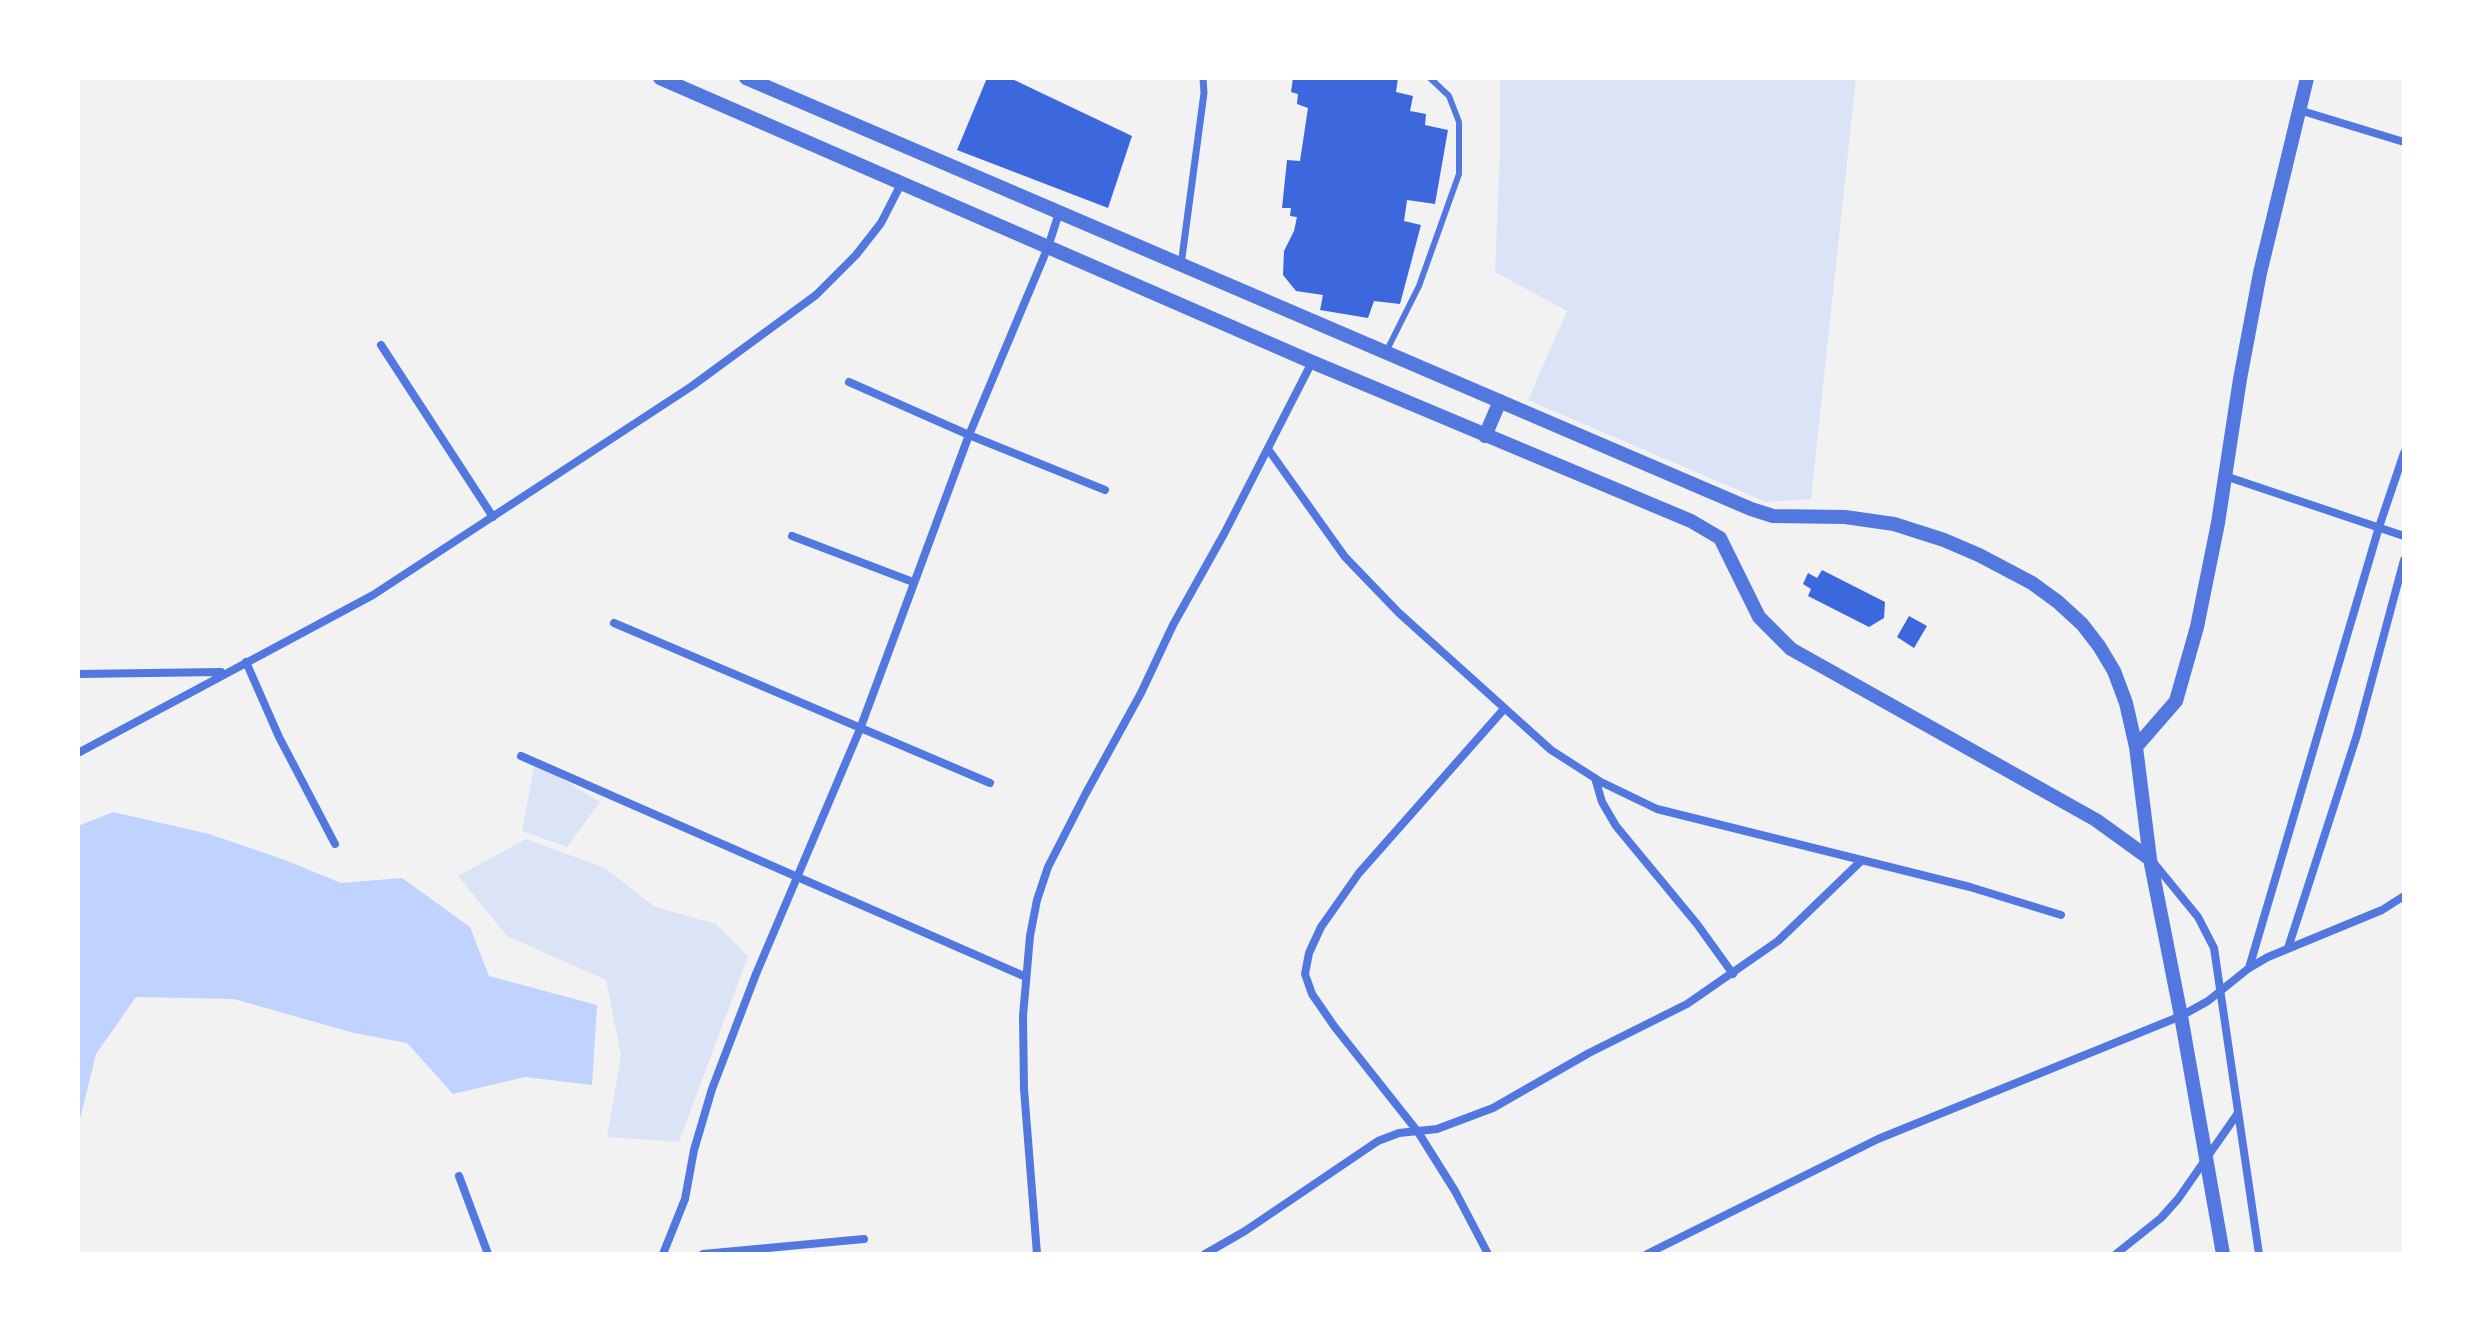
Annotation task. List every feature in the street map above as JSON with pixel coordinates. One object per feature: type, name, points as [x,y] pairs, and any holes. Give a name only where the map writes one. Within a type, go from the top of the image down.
[{"type":"street","points":[[660,78],[1720,538],[1759,617],[1791,649],[2096,820],[2150,859],[2185,900],[2214,948],[2259,1254]]},
{"type":"street","points":[[746,78],[1751,509],[1773,516],[1845,517],[1894,524],[1944,540],[2032,583],[2082,624],[2114,671],[2126,703],[2136,747],[2150,859],[2223,1254]]},
{"type":"street","points":[[1181,265],[1204,93],[1203,78]]},
{"type":"street","points":[[2136,747],[2176,701],[2202,603],[2260,273],[2307,78]]},
{"type":"street","points":[[2299,110],[2404,142]]},
{"type":"street","points":[[78,753],[373,595],[692,386],[816,295],[856,255],[881,223],[902,182]]},
{"type":"street","points":[[663,1254],[685,1199],[694,1150],[712,1089],[756,974],[860,729],[969,435],[1048,247],[1059,213]]},
{"type":"street","points":[[381,345],[493,517]]},
{"type":"street","points":[[1037,1254],[1024,1089],[1026,977],[1032,924],[1048,867],[1312,362]]},
{"type":"street","points":[[849,382],[1105,490]]},
{"type":"street","points":[[1485,436],[1500,401]]},
{"type":"street","points":[[1268,449],[1345,557],[1399,613],[1551,750],[1595,778],[1657,809],[1970,887],[2061,915]]},
{"type":"street","points":[[2249,968],[2379,527],[2404,453]]},
{"type":"street","points":[[2224,476],[2404,536]]},
{"type":"street","points":[[792,536],[913,582]]},
{"type":"street","points":[[2288,948],[2357,735],[2404,560]]},
{"type":"street","points":[[614,623],[990,783]]},
{"type":"street","points":[[246,662],[279,737],[335,844]]},
{"type":"street","points":[[78,674],[225,672]]},
{"type":"street","points":[[1488,1254],[1455,1191],[1418,1132],[1334,1026],[1312,994],[1305,974],[1309,953],[1321,927],[1359,873],[1504,709]]},
{"type":"street","points":[[521,756],[1026,977]]},
{"type":"street","points":[[1595,778],[1602,802],[1616,826],[1697,924],[1733,974]]},
{"type":"street","points":[[1205,1254],[1378,1141],[1399,1133],[1437,1129],[1493,1108],[1589,1053],[1687,1004],[1778,941],[1861,861]]},
{"type":"street","points":[[1647,1254],[1878,1139],[2181,1016],[2249,968],[2288,948],[2382,910],[2404,896]]},
{"type":"street","points":[[2116,1254],[2161,1218],[2178,1199],[2238,1113]]},
{"type":"street","points":[[459,1176],[488,1254]]},
{"type":"street","points":[[703,1254],[864,1239]]},
{"type":"lane","points":[[1385,354],[1419,286],[1459,174],[1459,122],[1449,96],[1430,78]]},
{"type":"shaded area","points":[[1500,78],[1856,78],[1811,499],[1766,502],[1528,400],[1567,311],[1495,272]]},
{"type":"shaded area","points":[[535,762],[600,802],[567,847],[522,831]]},
{"type":"shaded area","points":[[526,839],[605,868],[655,907],[716,924],[748,956],[679,1142],[607,1137],[621,1056],[606,980],[507,936],[458,876]]},
{"type":"water","points":[[113,812],[209,834],[341,883],[402,878],[470,927],[489,976],[597,1005],[592,1085],[525,1077],[453,1094],[407,1043],[354,1033],[234,999],[136,997],[96,1054],[78,1127],[78,826]]},
{"type":"building","points":[[987,78],[1010,78],[1132,136],[1108,208],[957,150]]},
{"type":"building","points":[[1293,78],[1398,78],[1396,92],[1413,96],[1410,111],[1426,114],[1425,125],[1448,130],[1435,204],[1407,200],[1404,221],[1421,225],[1400,304],[1374,301],[1368,318],[1320,310],[1323,295],[1296,291],[1283,275],[1284,251],[1297,217],[1290,216],[1291,208],[1282,208],[1287,160],[1300,161],[1308,108],[1297,104],[1298,94],[1291,92]]},
{"type":"building","points":[[1822,570],[1885,602],[1884,618],[1869,627],[1808,596],[1811,589],[1803,584],[1808,573],[1817,578]]},
{"type":"building","points":[[1909,616],[1927,626],[1914,648],[1897,637]]}]
